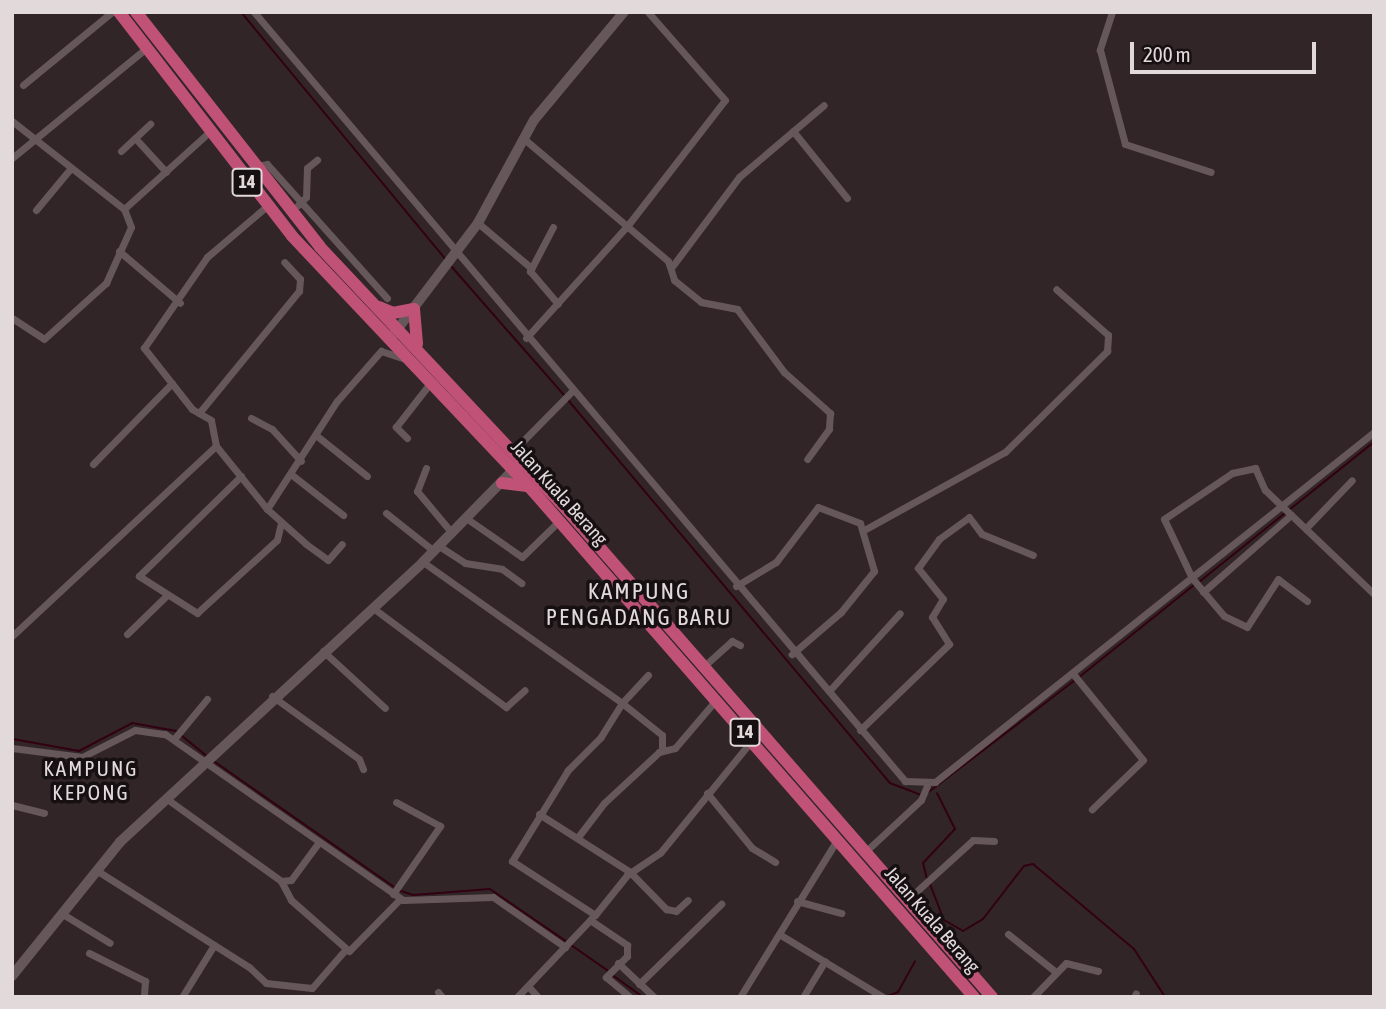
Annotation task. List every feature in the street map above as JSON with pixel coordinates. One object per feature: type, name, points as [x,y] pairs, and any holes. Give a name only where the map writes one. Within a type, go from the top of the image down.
[{"type":"highway","name":"Jalan Kuala Berang","points":[[119,12],[208,133],[267,206],[357,298],[390,340],[497,451],[516,459],[533,491],[974,997]]},
{"type":"highway","name":"14","points":[[136,12],[253,168],[320,247],[351,272]]},
{"type":"highway","points":[[351,272],[357,298],[393,313],[414,309],[413,337],[432,364]]},
{"type":"highway","name":"Jalan Kuala Berang","points":[[357,298],[398,329],[472,406],[516,459],[567,510],[992,997]]},
{"type":"highway","points":[[497,451],[502,464],[499,481],[533,491]]},
{"type":"main road","points":[[390,340],[478,223],[523,138],[624,12]]},
{"type":"main road","points":[[14,971],[96,870],[272,696],[423,562],[466,518],[516,459]]},
{"type":"street","points":[[23,85],[112,12]]},
{"type":"street","points":[[254,12],[571,393],[792,653],[829,691],[898,778],[926,788]]},
{"type":"street","points":[[526,338],[628,225],[726,96],[648,12]]},
{"type":"street","points":[[1112,12],[1100,50],[1125,144],[1211,172]]},
{"type":"street","points":[[12,158],[145,49]]},
{"type":"street","points":[[670,268],[730,187],[824,105]]},
{"type":"street","points":[[12,121],[124,209],[131,227],[119,251],[112,277],[44,339],[12,318]]},
{"type":"street","points":[[121,151],[150,124]]},
{"type":"street","points":[[793,131],[846,198]]},
{"type":"street","points":[[124,209],[208,133]]},
{"type":"street","points":[[135,138],[166,172]]},
{"type":"street","points":[[523,138],[628,225],[670,268],[674,280],[701,302],[737,309],[781,369],[830,413],[829,429],[807,459]]},
{"type":"street","points":[[290,212],[301,204],[307,168],[317,160]]},
{"type":"street","points":[[253,168],[267,164],[332,238],[351,272],[387,298]]},
{"type":"street","points":[[36,210],[70,169]]},
{"type":"street","points":[[12,636],[216,446],[218,431],[172,383],[144,348],[180,303],[210,254],[267,206]]},
{"type":"street","points":[[478,223],[531,268],[558,304]]},
{"type":"street","points":[[531,268],[553,228]]},
{"type":"street","points":[[320,247],[332,238]]},
{"type":"street","points":[[119,251],[180,303]]},
{"type":"street","points":[[199,413],[299,291],[300,279],[284,261]]},
{"type":"street","points":[[864,530],[1005,452],[1107,351],[1108,335],[1056,289]]},
{"type":"street","points":[[267,509],[302,461],[337,401],[381,351],[410,360]]},
{"type":"street","points":[[407,438],[396,427],[430,382]]},
{"type":"street","points":[[93,464],[172,383]]},
{"type":"street","points":[[516,459],[571,393]]},
{"type":"street","points":[[251,418],[272,429],[302,461]]},
{"type":"street","points":[[865,852],[921,800],[926,788],[1197,585],[1374,432]]},
{"type":"street","points":[[317,436],[367,476]]},
{"type":"street","points":[[216,446],[267,509],[328,559],[342,544]]},
{"type":"street","points":[[426,468],[417,491],[452,533]]},
{"type":"street","points":[[1307,601],[1278,579],[1247,627],[1219,613],[1197,585],[1164,519],[1217,481],[1251,468],[1286,510],[1374,594]]},
{"type":"street","points":[[292,475],[343,515]]},
{"type":"street","points":[[241,476],[139,572],[167,595],[197,613],[278,540],[281,522]]},
{"type":"street","points":[[1306,528],[1352,480]]},
{"type":"street","points":[[736,586],[776,562],[818,508],[856,520],[864,530],[874,571],[841,612],[792,653]]},
{"type":"street","points":[[1197,585],[1286,510]]},
{"type":"street","points":[[386,513],[436,549],[465,563],[502,569],[520,583]]},
{"type":"street","points":[[860,730],[949,644],[932,617],[943,599],[918,568],[939,539],[969,517],[982,534],[1033,555]]},
{"type":"street","points":[[466,518],[522,557],[559,521]]},
{"type":"street","points":[[423,562],[622,703],[662,735],[662,750]]},
{"type":"street","points":[[127,634],[167,595]]},
{"type":"street","points":[[373,608],[508,707],[525,690]]},
{"type":"street","points":[[829,691],[900,613]]},
{"type":"street","points":[[703,667],[732,641],[740,645]]},
{"type":"street","points":[[323,651],[385,708]]},
{"type":"street","points":[[630,997],[606,977],[627,945],[592,918],[513,866],[539,814],[622,703],[648,675]]},
{"type":"street","points":[[1075,676],[1143,760],[1092,809]]},
{"type":"street","points":[[272,696],[359,759],[363,769]]},
{"type":"street","points":[[174,739],[207,699]]},
{"type":"street","points":[[578,837],[662,750],[675,748],[717,699]]},
{"type":"street","points":[[12,748],[82,757],[135,730],[174,739],[209,760],[319,842],[397,892],[493,897],[567,944]]},
{"type":"street","points":[[517,997],[592,918],[630,873],[660,853],[752,740]]},
{"type":"street","points":[[707,793],[752,848],[775,862]]},
{"type":"street","points":[[167,799],[281,881],[287,896],[345,950],[353,950],[397,892],[440,826],[396,802]]},
{"type":"street","points":[[12,805],[44,813]]},
{"type":"street","points":[[539,814],[630,873],[669,911],[688,900]]},
{"type":"street","points":[[740,997],[837,840]]},
{"type":"street","points":[[907,900],[973,840],[993,841]]},
{"type":"street","points":[[281,881],[291,880],[319,842]]},
{"type":"street","points":[[96,870],[250,967],[260,981],[306,993],[345,950]]},
{"type":"street","points":[[797,901],[841,913]]},
{"type":"street","points":[[639,984],[721,904]]},
{"type":"street","points":[[61,913],[110,943]]},
{"type":"street","points":[[779,934],[882,995]]},
{"type":"street","points":[[1008,934],[1056,972]]},
{"type":"street","points":[[182,997],[214,945]]},
{"type":"street","points":[[89,953],[145,981],[144,997]]},
{"type":"street","points":[[803,997],[825,961]]},
{"type":"street","points":[[1033,997],[1056,972],[1073,961],[1098,971]]},
{"type":"street","points":[[615,966],[654,997]]},
{"type":"street","points":[[528,986],[538,997]]},
{"type":"waterway","points":[[241,12],[445,259]]},
{"type":"waterway","points":[[451,266],[565,396]]},
{"type":"waterway","points":[[568,400],[890,783],[921,795]]},
{"type":"waterway","points":[[1289,510],[1374,442]]},
{"type":"waterway","points":[[1199,582],[1285,513]]},
{"type":"waterway","points":[[1078,678],[1194,585]]},
{"type":"waterway","points":[[926,794],[1074,681]]},
{"type":"waterway","points":[[13,739],[79,751],[132,723],[176,731]]},
{"type":"waterway","points":[[182,736],[207,756]]},
{"type":"waterway","points":[[215,762],[394,887]]},
{"type":"waterway","points":[[927,879],[923,863],[955,829],[937,793]]},
{"type":"waterway","points":[[930,884],[944,920],[963,931],[983,919],[1024,866],[1033,864],[1134,949],[1165,997]]},
{"type":"waterway","points":[[398,890],[413,895],[490,889],[567,942]]},
{"type":"waterway","points":[[571,945],[607,970]]},
{"type":"waterway","points":[[885,997],[898,992],[915,961]]},
{"type":"waterway","points":[[611,974],[643,997]]},
{"type":"district","name":"KAMPUNG PENGADANG BARU","points":[[639,604]]},
{"type":"district","name":"KAMPUNG KEPONG","points":[[91,780]]}]
